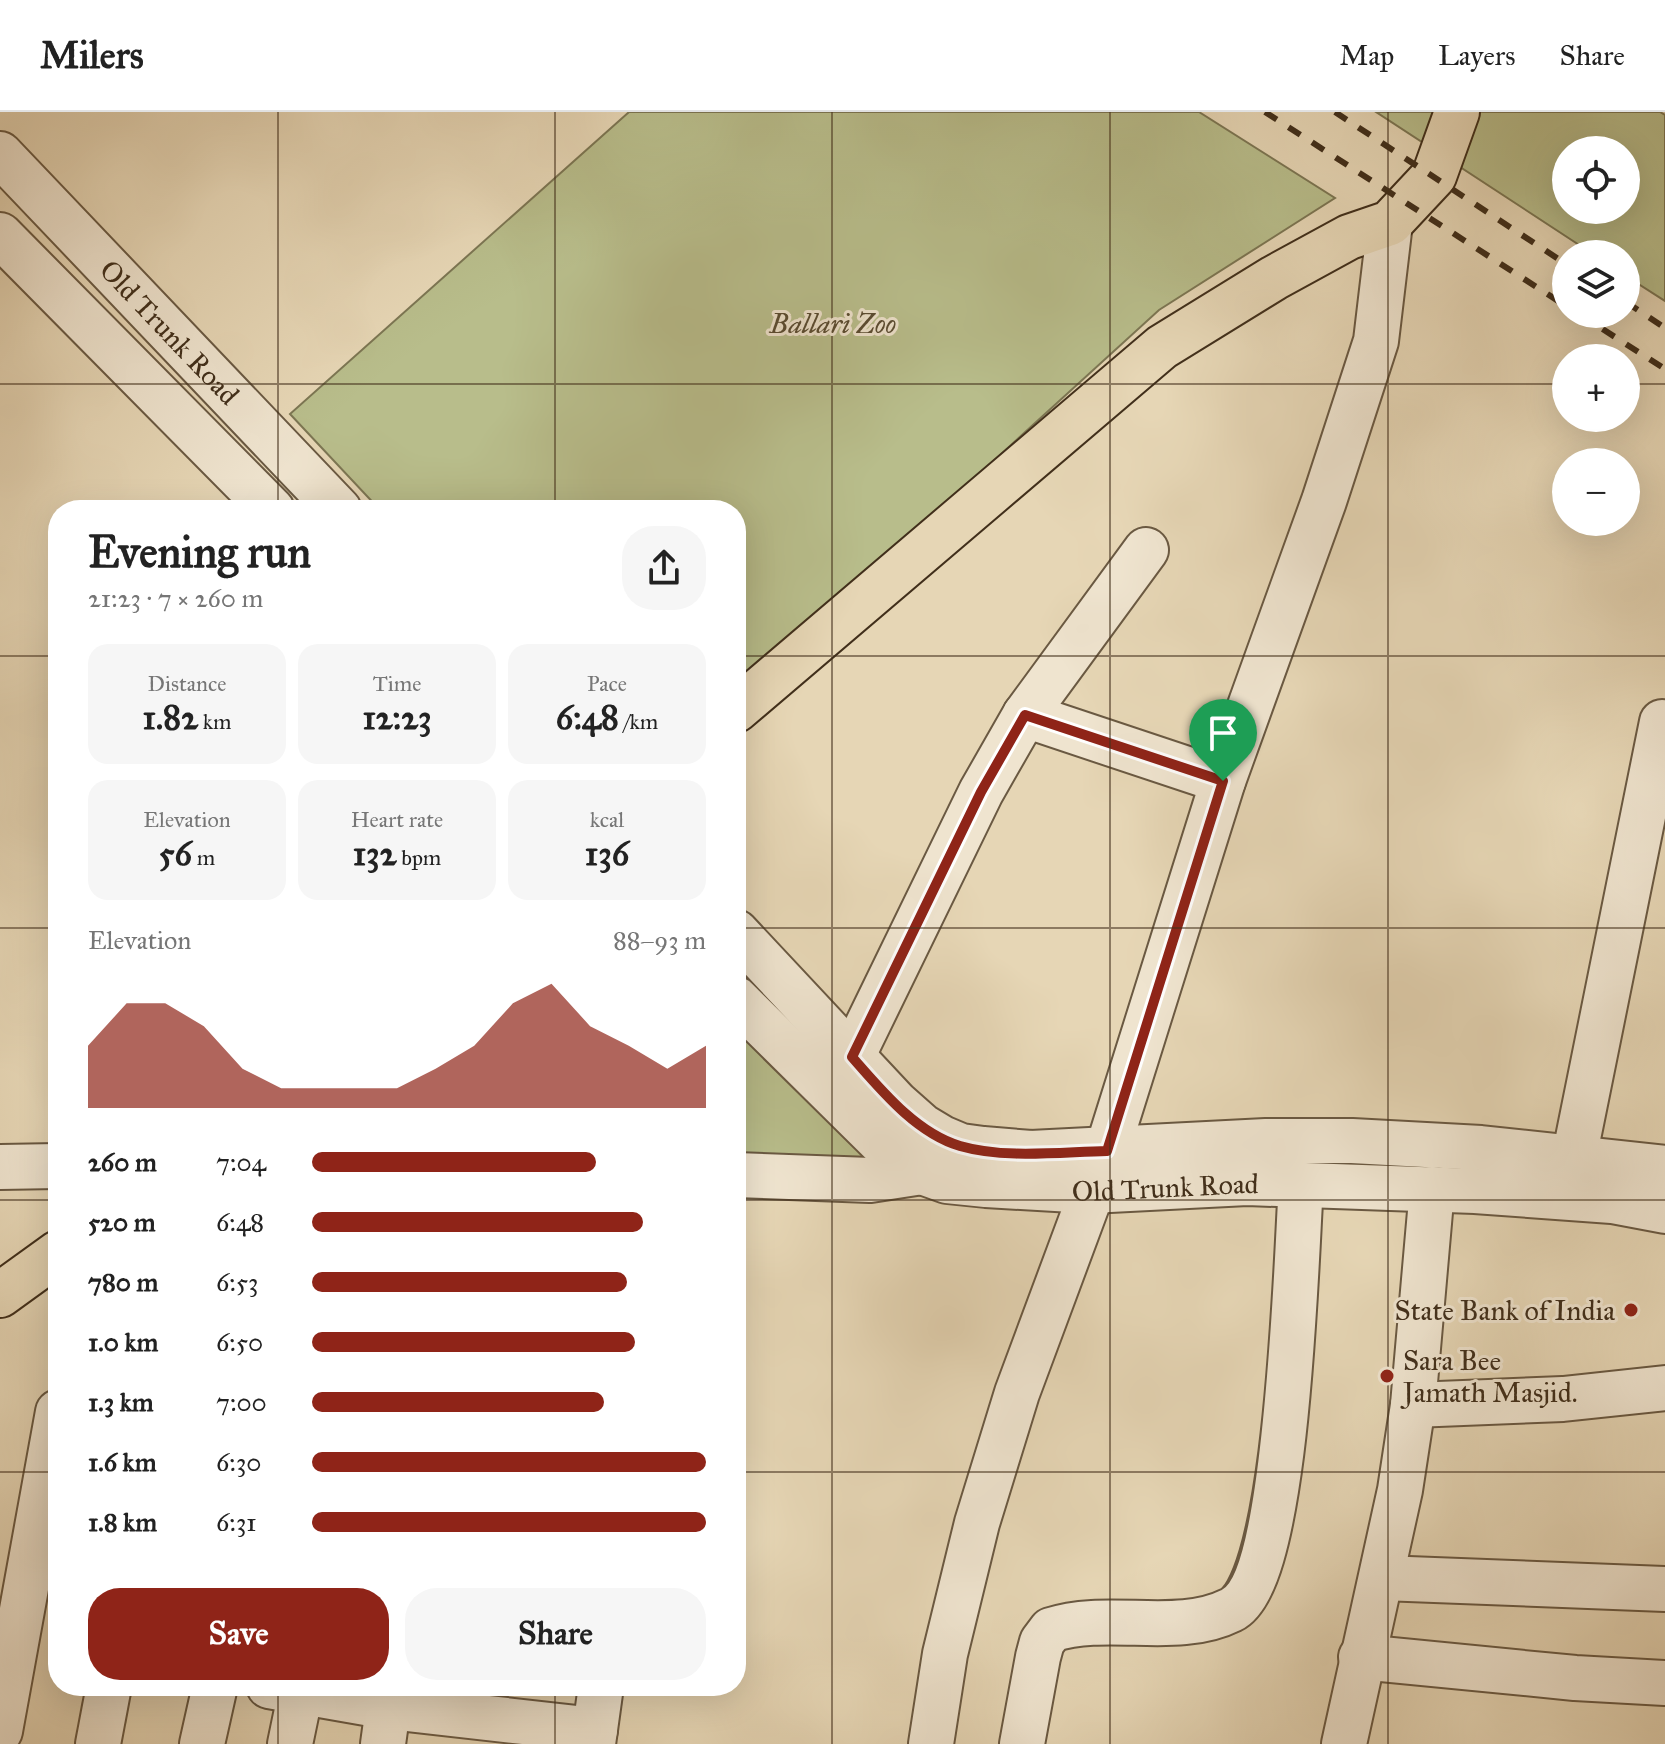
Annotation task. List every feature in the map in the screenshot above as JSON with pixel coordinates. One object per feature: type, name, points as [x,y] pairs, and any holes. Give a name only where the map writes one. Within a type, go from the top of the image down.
[{"type":"main road","points":[[746,701],[1162,347],[1299,264],[1349,237],[1390,223],[1434,176],[1457,112]]},
{"type":"main road","points":[[0,1295],[48,1260]]},
{"type":"street","name":"Old Trunk Road","points":[[0,154],[329,500]]},
{"type":"street","points":[[931,1744],[945,1654],[977,1523],[1017,1393],[1107,1151],[1223,781],[1324,501],[1376,341],[1390,223]]},
{"type":"street","name":"Old Trunk Road","points":[[0,235],[262,500]]},
{"type":"street","points":[[852,1057],[981,792],[1025,715],[1146,550]]},
{"type":"street","points":[[1025,715],[1223,781]]},
{"type":"street","points":[[1574,1158],[1662,722]]},
{"type":"street","points":[[746,943],[852,1057],[922,1126],[961,1146],[1031,1153],[1266,1141],[1352,1141],[1665,1168]]},
{"type":"street","name":"Old Trunk Road","points":[[746,1009],[892,1153],[922,1172],[947,1181],[1090,1191],[1247,1183],[1432,1189],[1612,1201],[1665,1211]]},
{"type":"street","points":[[0,1167],[48,1166]]},
{"type":"street","points":[[746,1175],[870,1180],[922,1172]]},
{"type":"street","points":[[1022,1744],[1038,1657],[1042,1642],[1051,1630],[1094,1622],[1207,1620],[1235,1609],[1252,1589],[1266,1549],[1284,1439],[1301,1185]]},
{"type":"street","points":[[1344,1744],[1361,1657],[1382,1578],[1413,1405],[1432,1189]]},
{"type":"street","points":[[1413,1405],[1563,1399],[1665,1388]]},
{"type":"street","points":[[0,1731],[48,1467]]},
{"type":"street","points":[[1382,1578],[1665,1589]]},
{"type":"street","points":[[1361,1657],[1575,1678],[1665,1683]]},
{"type":"street","points":[[98,1744],[107,1696]]},
{"type":"street","points":[[202,1744],[213,1696]]},
{"type":"street","points":[[290,1696],[290,1744]]},
{"type":"street","points":[[322,1696],[387,1712],[594,1737],[600,1696]]},
{"type":"green space","name":"Ballari Zoo","points":[[629,112],[1199,112],[1335,198],[1159,310],[908,539],[746,679],[746,500],[371,500],[290,414]]},
{"type":"green space","points":[[1376,112],[1660,112],[1665,115],[1665,301],[1640,285],[1640,240],[1572,240]]},
{"type":"green space","points":[[746,1031],[880,1162],[746,1157]]},
{"type":"railway","points":[[1265,112],[1552,297]]},
{"type":"railway","points":[[1335,112],[1552,255]]},
{"type":"railway","points":[[1640,311],[1665,328]]},
{"type":"railway","points":[[1601,328],[1665,369]]},
{"type":"place","name":"State Bank of India","points":[[1631,1310]]},
{"type":"place","name":"Sara Bee Jamath Masjid.","points":[[1387,1376]]},
{"type":"route","points":[[1025,715],[1223,781],[1107,1151],[1031,1153],[961,1146],[922,1126],[852,1057],[981,792],[1025,715]]}]
